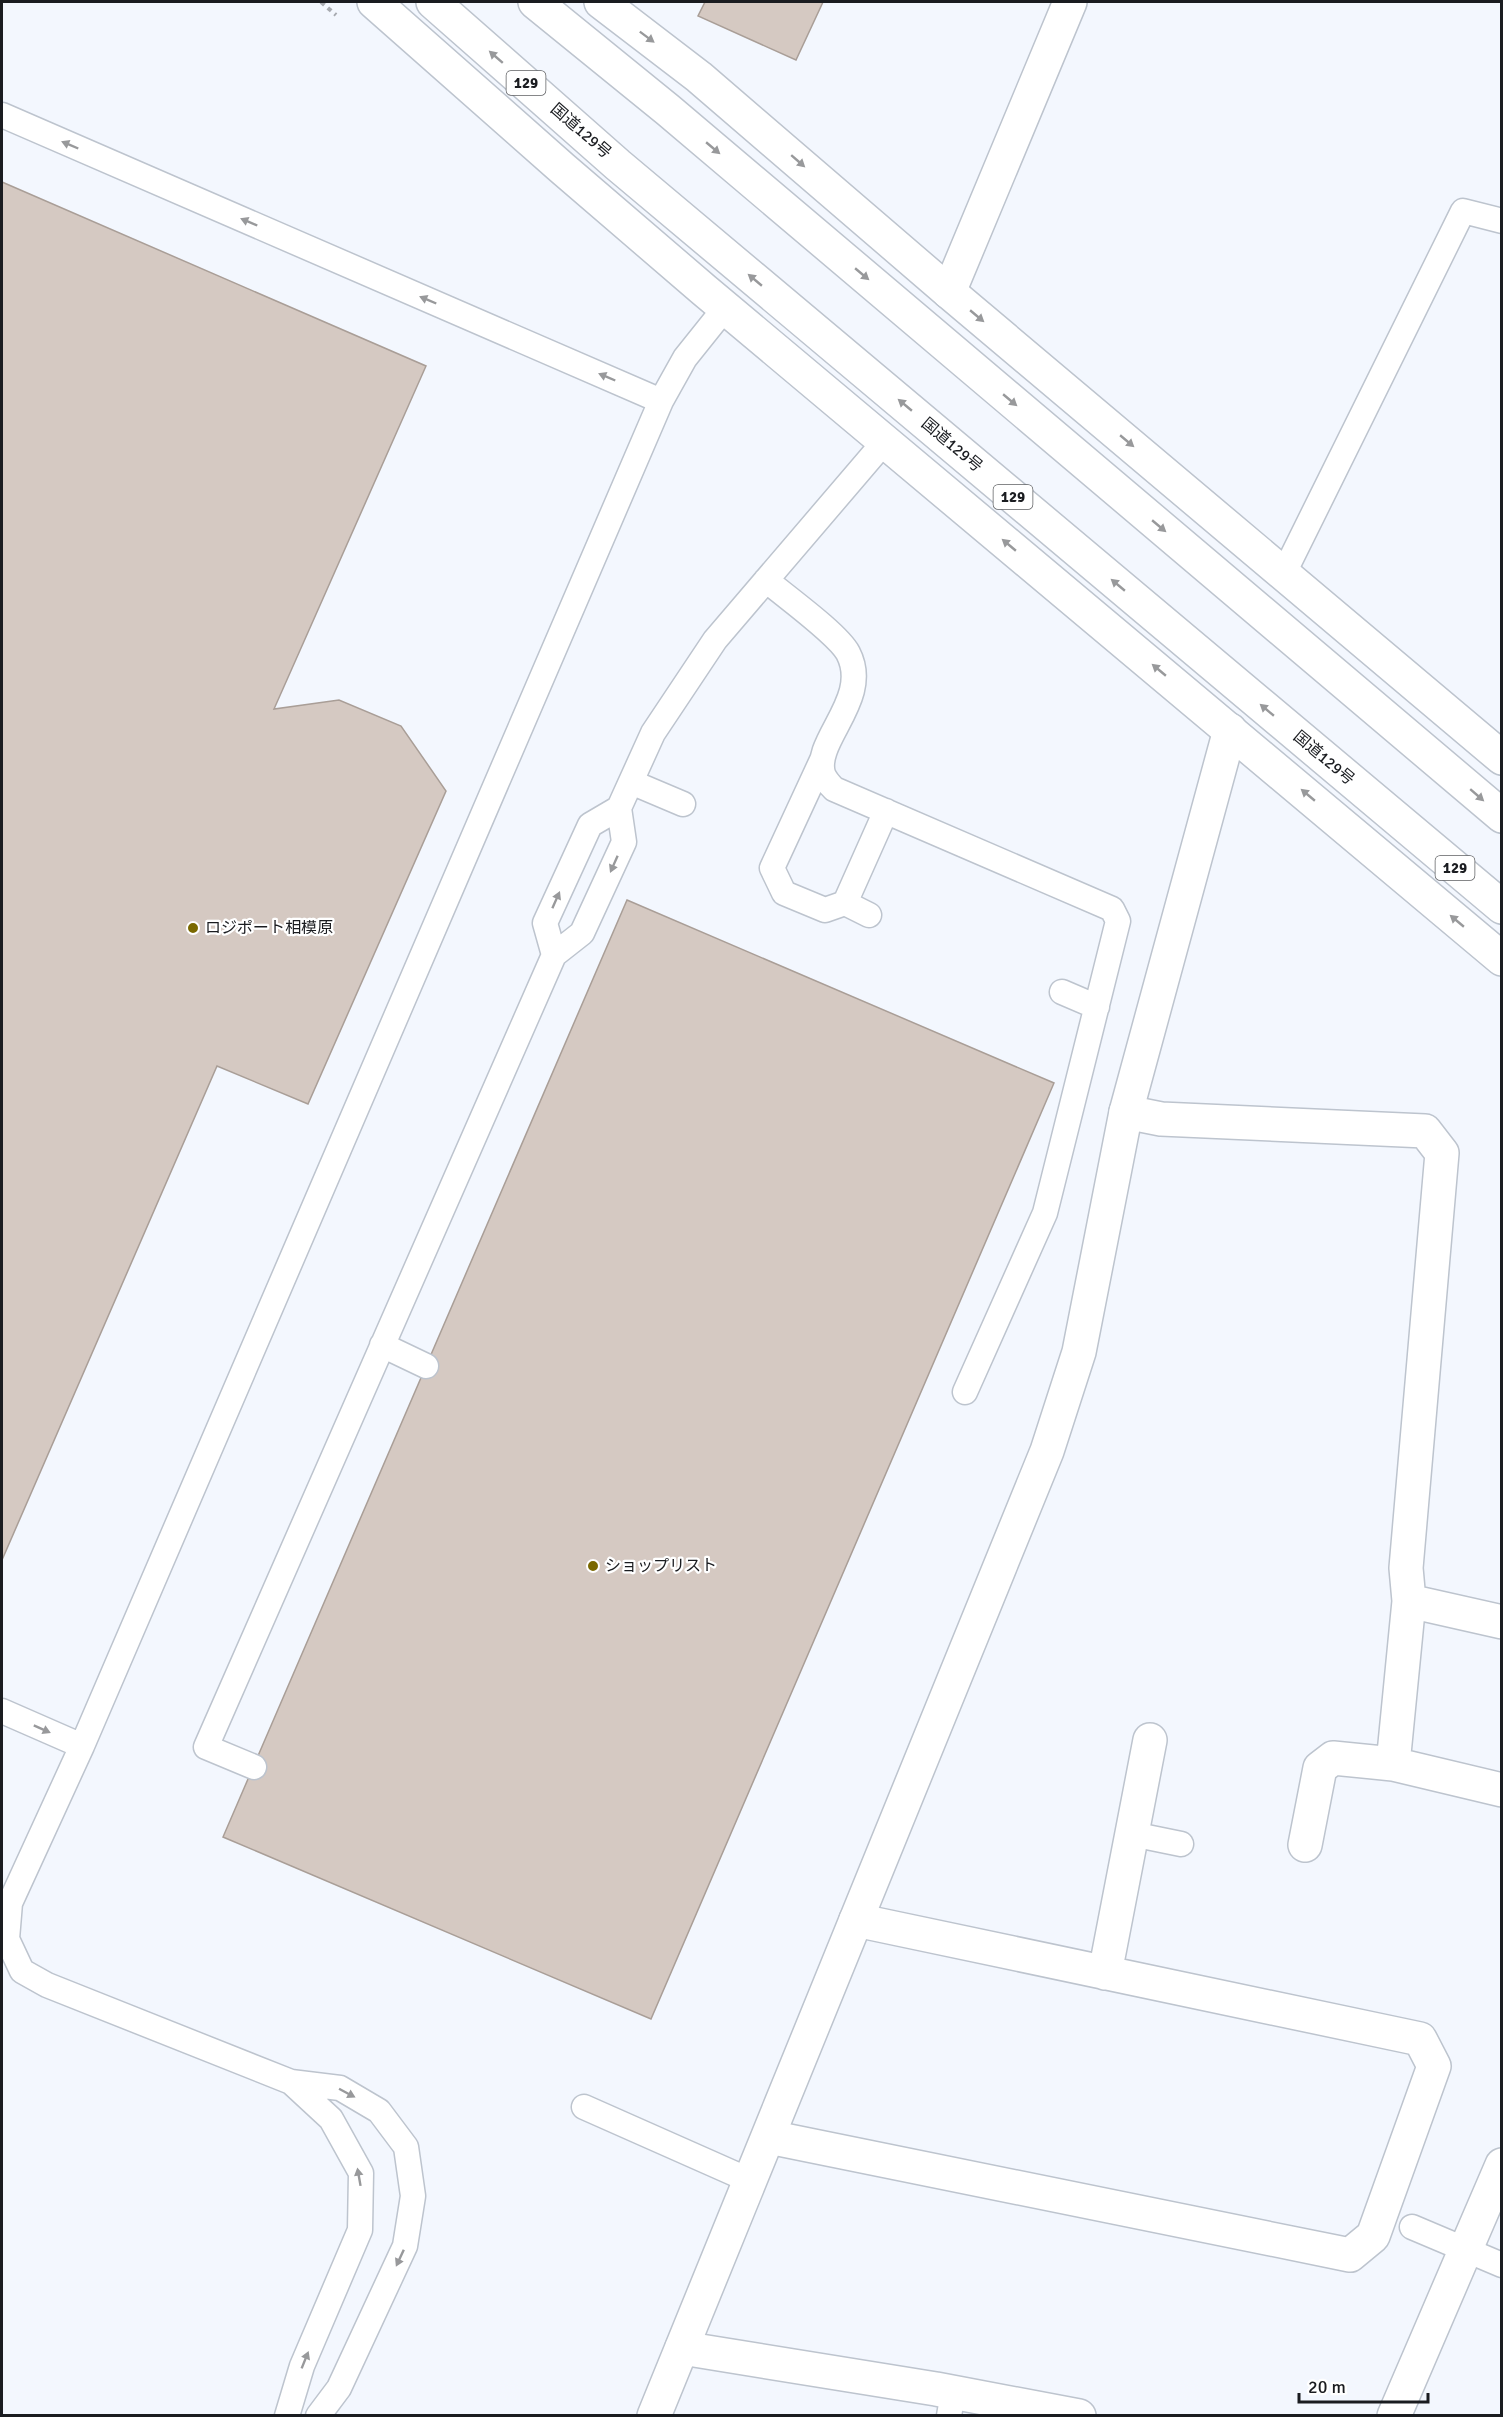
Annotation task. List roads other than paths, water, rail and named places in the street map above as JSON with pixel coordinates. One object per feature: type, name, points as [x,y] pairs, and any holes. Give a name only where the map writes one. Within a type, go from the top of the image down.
[{"type":"main road","points":[[374,2],[725,308],[1502,959]]},
{"type":"main road","name":"国道129号","points":[[433,2],[618,165],[1502,908]]},
{"type":"main road","points":[[535,2],[677,118],[1502,816]]},
{"type":"main road","points":[[601,2],[699,76],[950,292],[1502,758]]},
{"type":"main road","points":[[950,292],[1070,2]]},
{"type":"main road","points":[[654,2415],[752,2181],[1047,1452],[1079,1352],[1126,1112],[1230,730]]},
{"type":"main road","points":[[1126,1112],[1161,1119],[1425,1131],[1442,1153],[1406,1568],[1409,1601],[1393,1764]]},
{"type":"main road","points":[[1409,1601],[1502,1622]]},
{"type":"main road","points":[[1105,1973],[1150,1740]]},
{"type":"main road","points":[[1305,1845],[1320,1768],[1333,1758],[1393,1764],[1502,1790]]},
{"type":"main road","points":[[769,2137],[1350,2255],[1373,2236],[1434,2066],[1420,2039],[856,1920]]},
{"type":"main road","points":[[1394,2415],[1502,2165]]},
{"type":"main road","points":[[682,2348],[951,2404],[1078,2415]]},
{"type":"lane","points":[[2,115],[661,401]]},
{"type":"lane","points":[[1284,573],[1463,211],[1502,221]]},
{"type":"lane","points":[[318,2415],[339,2388],[405,2246],[413,2196],[406,2147],[379,2111],[340,2088],[291,2082],[46,1985],[22,1971],[8,1939],[10,1903],[82,1746],[661,401],[685,358],[725,308]]},
{"type":"lane","points":[[254,1767],[206,1747],[554,955],[582,933],[624,842],[619,808],[653,733],[715,640],[885,441]]},
{"type":"lane","points":[[766,580],[835,638],[848,653],[854,673],[854,690],[822,760],[772,845],[772,868],[783,893],[825,910],[845,903],[869,915]]},
{"type":"lane","points":[[822,760],[823,776],[834,789],[1112,909],[1118,921],[1045,1213],[965,1392]]},
{"type":"lane","points":[[631,782],[682,804]]},
{"type":"lane","points":[[554,955],[545,924],[590,825],[619,808]]},
{"type":"lane","points":[[845,903],[886,811]]},
{"type":"lane","points":[[1062,992],[1097,1007]]},
{"type":"lane","points":[[382,1345],[426,1366]]},
{"type":"lane","points":[[2,1711],[82,1746]]},
{"type":"lane","points":[[1132,1834],[1181,1844]]},
{"type":"lane","points":[[287,2415],[302,2366],[360,2230],[361,2173],[331,2119],[291,2082]]},
{"type":"lane","points":[[584,2107],[752,2181]]},
{"type":"lane","points":[[1412,2227],[1502,2265]]},
{"type":"place","name":"ロジポート相模原","points":[[193,928]]},
{"type":"place","name":"ショップリスト","points":[[593,1566]]}]
